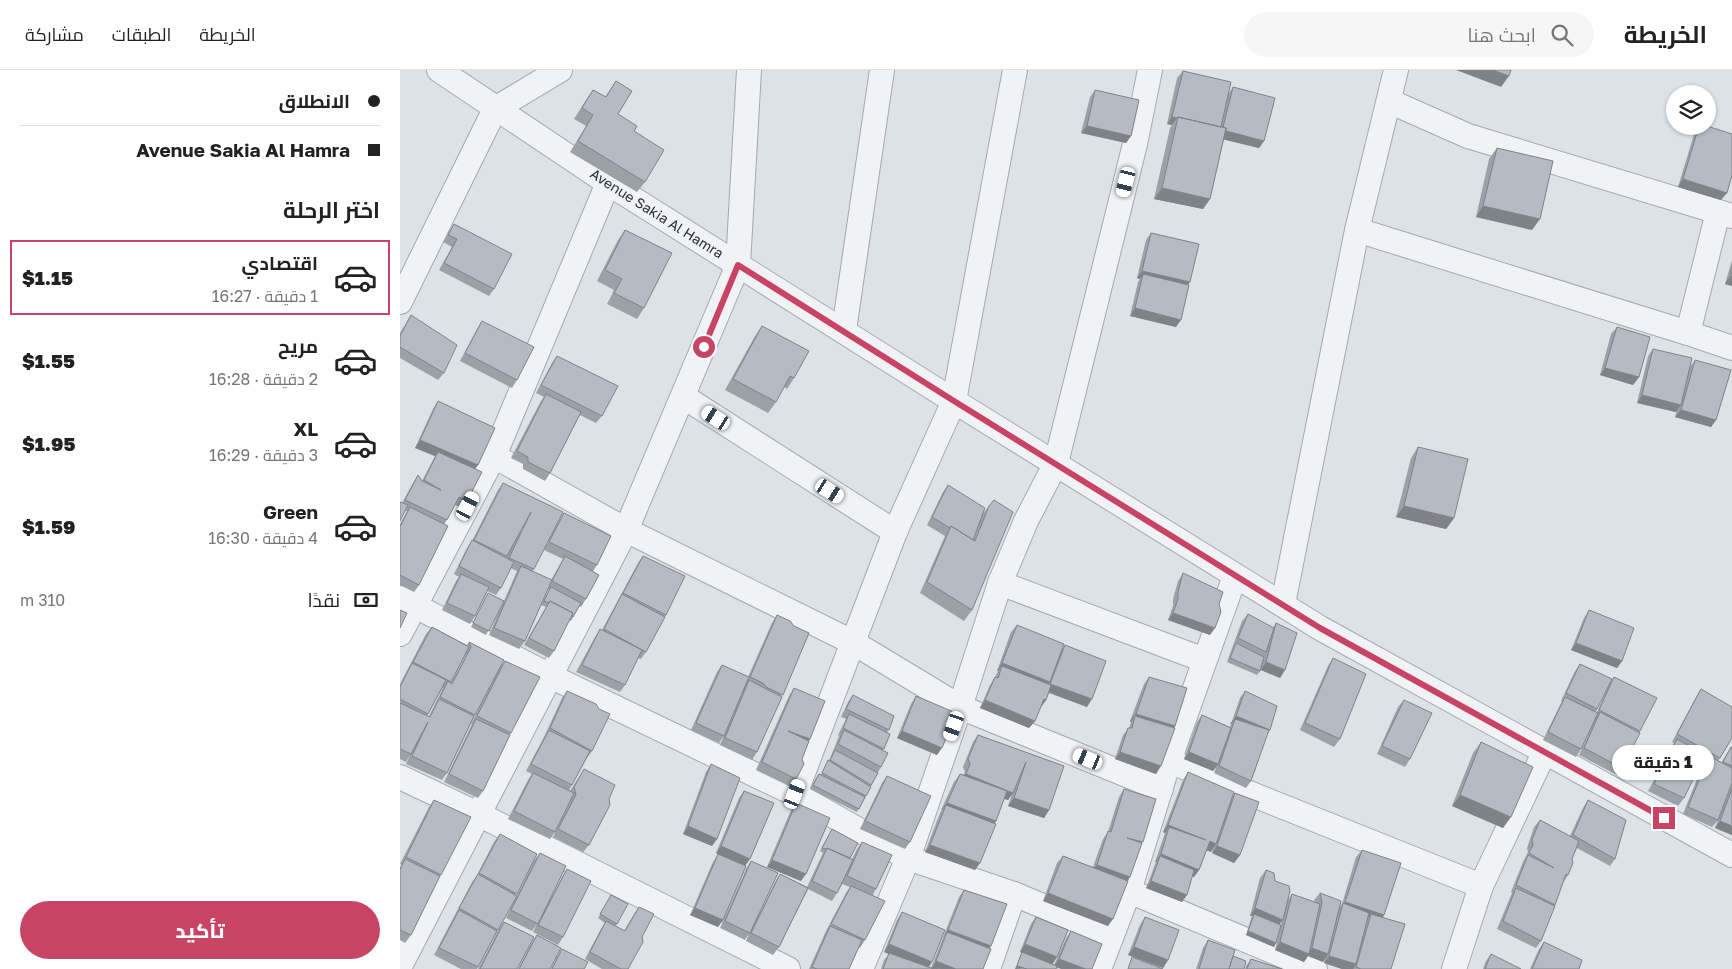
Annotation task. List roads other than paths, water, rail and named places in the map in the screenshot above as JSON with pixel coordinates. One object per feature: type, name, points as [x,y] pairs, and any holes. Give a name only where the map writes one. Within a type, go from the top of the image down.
[{"type":"street","points":[[400,302],[495,109],[560,70]]},
{"type":"street","points":[[405,964],[478,814],[626,530],[684,397],[738,265],[749,70]]},
{"type":"street","points":[[844,330],[882,70]]},
{"type":"street","points":[[795,794],[895,532],[954,401],[1014,70]]},
{"type":"street","points":[[861,969],[908,858],[1000,583],[1026,521],[1056,463],[1135,144],[1150,70]]},
{"type":"street","points":[[1283,604],[1357,230],[1396,70]]},
{"type":"street","name":"Avenue Sakia Al Hamra","points":[[453,74],[495,109],[608,183],[1320,628],[1732,855]]},
{"type":"street","points":[[1389,100],[1468,136],[1725,214],[1688,332]]},
{"type":"street","points":[[400,634],[407,602],[494,456],[608,183]]},
{"type":"street","points":[[1357,230],[1688,332],[1732,348]]},
{"type":"street","points":[[684,397],[895,532]]},
{"type":"street","points":[[494,456],[626,530],[854,642],[960,707],[1161,789]]},
{"type":"street","points":[[1099,969],[1129,891],[1170,761],[1235,576]]},
{"type":"street","points":[[1000,583],[1204,660]]},
{"type":"street","points":[[407,602],[550,676],[795,794],[908,858],[1014,894],[1112,935]]},
{"type":"street","points":[[1454,969],[1481,886],[1544,753]]},
{"type":"street","points":[[1170,761],[1481,886]]},
{"type":"street","points":[[400,777],[788,969]]},
{"type":"street","points":[[1129,891],[1315,969]]},
{"type":"street","points":[[988,969],[1014,894]]}]
